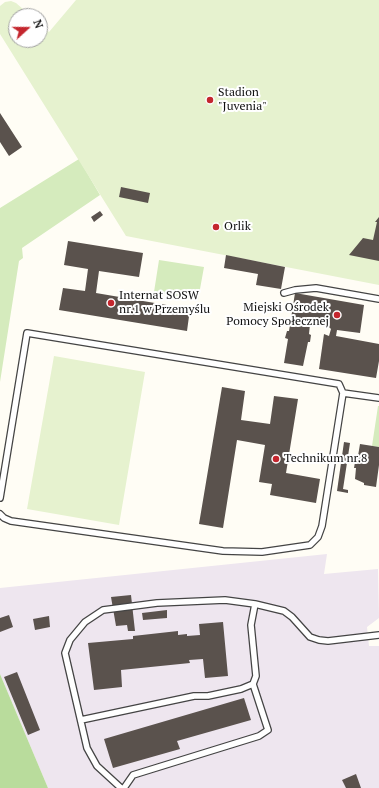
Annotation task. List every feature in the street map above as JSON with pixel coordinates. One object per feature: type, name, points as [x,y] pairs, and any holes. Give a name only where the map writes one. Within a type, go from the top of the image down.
[{"type":"lane","points":[[284,293],[295,290],[316,288],[379,299]]},
{"type":"lane","points":[[0,498],[27,333],[339,384],[343,393],[322,526],[318,538],[310,545],[262,552],[223,552],[11,521],[4,518],[0,514]]},
{"type":"lane","points":[[343,393],[379,398]]},
{"type":"lane","points":[[255,604],[251,625],[256,676],[253,684],[268,730],[259,736],[133,775],[122,788],[97,766],[87,748],[65,653],[70,640],[85,622],[103,610],[157,603],[225,600],[255,604],[284,611],[292,617],[301,629],[310,637],[319,640],[328,641],[379,634]]},
{"type":"lane","points":[[81,720],[194,696],[208,696],[234,691],[253,684]]},
{"type":"shaded area","points":[[327,554],[324,574],[378,569],[379,618],[367,627],[369,646],[379,646],[379,788],[48,788],[0,674],[0,588]]},
{"type":"green space","name":"Stadion \"Juvenia\"","points":[[76,0],[379,0],[379,285],[126,236],[9,48],[48,48],[48,31],[49,32]]},
{"type":"green space","name":"Stadion \"Juvenia\"","points":[[11,1],[22,8],[8,8],[8,47],[0,34],[0,6],[5,2]]},
{"type":"green space","points":[[79,159],[100,195],[22,248],[23,258],[19,261],[0,382],[0,208]]},
{"type":"green space","points":[[159,260],[204,267],[198,300],[154,292]]},
{"type":"green space","points":[[54,356],[145,372],[119,525],[27,509]]},
{"type":"green space","points":[[379,406],[379,447],[372,446]]},
{"type":"green space","points":[[0,674],[48,788],[0,788]]},
{"type":"building","points":[[0,113],[22,147],[9,156],[0,142]]},
{"type":"building","points":[[121,187],[150,193],[148,203],[119,197]]},
{"type":"building","points":[[100,211],[103,215],[94,222],[91,217]]},
{"type":"building","points":[[379,217],[379,261],[349,255],[363,238],[373,240],[377,222],[375,222]]},
{"type":"building","points":[[68,241],[143,253],[139,277],[99,271],[96,293],[190,309],[187,331],[59,310],[63,288],[85,291],[88,269],[64,265]]},
{"type":"building","points":[[226,255],[285,267],[281,289],[256,285],[258,274],[224,268]]},
{"type":"building","points":[[295,293],[364,305],[360,333],[337,330],[336,336],[379,344],[379,361],[376,378],[319,369],[324,334],[329,336],[331,329],[329,327],[310,324],[310,342],[308,342],[303,366],[284,363],[288,339],[285,338],[287,331],[289,331]]},
{"type":"building","points":[[222,387],[245,391],[241,420],[270,424],[274,396],[298,399],[286,473],[320,479],[316,503],[270,495],[272,484],[259,482],[265,445],[237,440],[223,528],[199,524]]},
{"type":"building","points":[[344,442],[350,443],[343,489],[348,490],[348,493],[337,491]]},
{"type":"building","points":[[360,444],[379,447],[379,465],[376,487],[364,485],[364,483],[355,479],[356,468],[354,468]]},
{"type":"building","points":[[131,595],[135,631],[128,631],[127,625],[116,626],[111,597]]},
{"type":"building","points":[[167,610],[167,618],[143,620],[142,613]]},
{"type":"building","points":[[9,615],[13,627],[0,632],[0,618]]},
{"type":"building","points":[[49,616],[50,627],[35,630],[33,619]]},
{"type":"building","points":[[223,622],[228,676],[205,678],[203,659],[189,660],[190,663],[121,670],[122,687],[94,690],[88,643],[133,639],[133,636],[178,631],[178,635],[200,635],[199,624]]},
{"type":"building","points":[[17,672],[40,730],[28,735],[4,677]]},
{"type":"building","points":[[244,698],[251,720],[177,741],[180,749],[113,768],[104,739]]},
{"type":"building","points":[[356,774],[361,788],[346,788],[342,780]]},
{"type":"place","name":"Stadion \"Juvenia\"","points":[[210,100]]},
{"type":"place","name":"Orlik","points":[[216,227]]},
{"type":"place","name":"Internat SOSW nr.1 w Przemyślu","points":[[111,303]]},
{"type":"place","name":"Miejski Ośrodek Pomocy Społecznej","points":[[337,315]]},
{"type":"place","name":"Technikum nr.8","points":[[276,459]]}]
